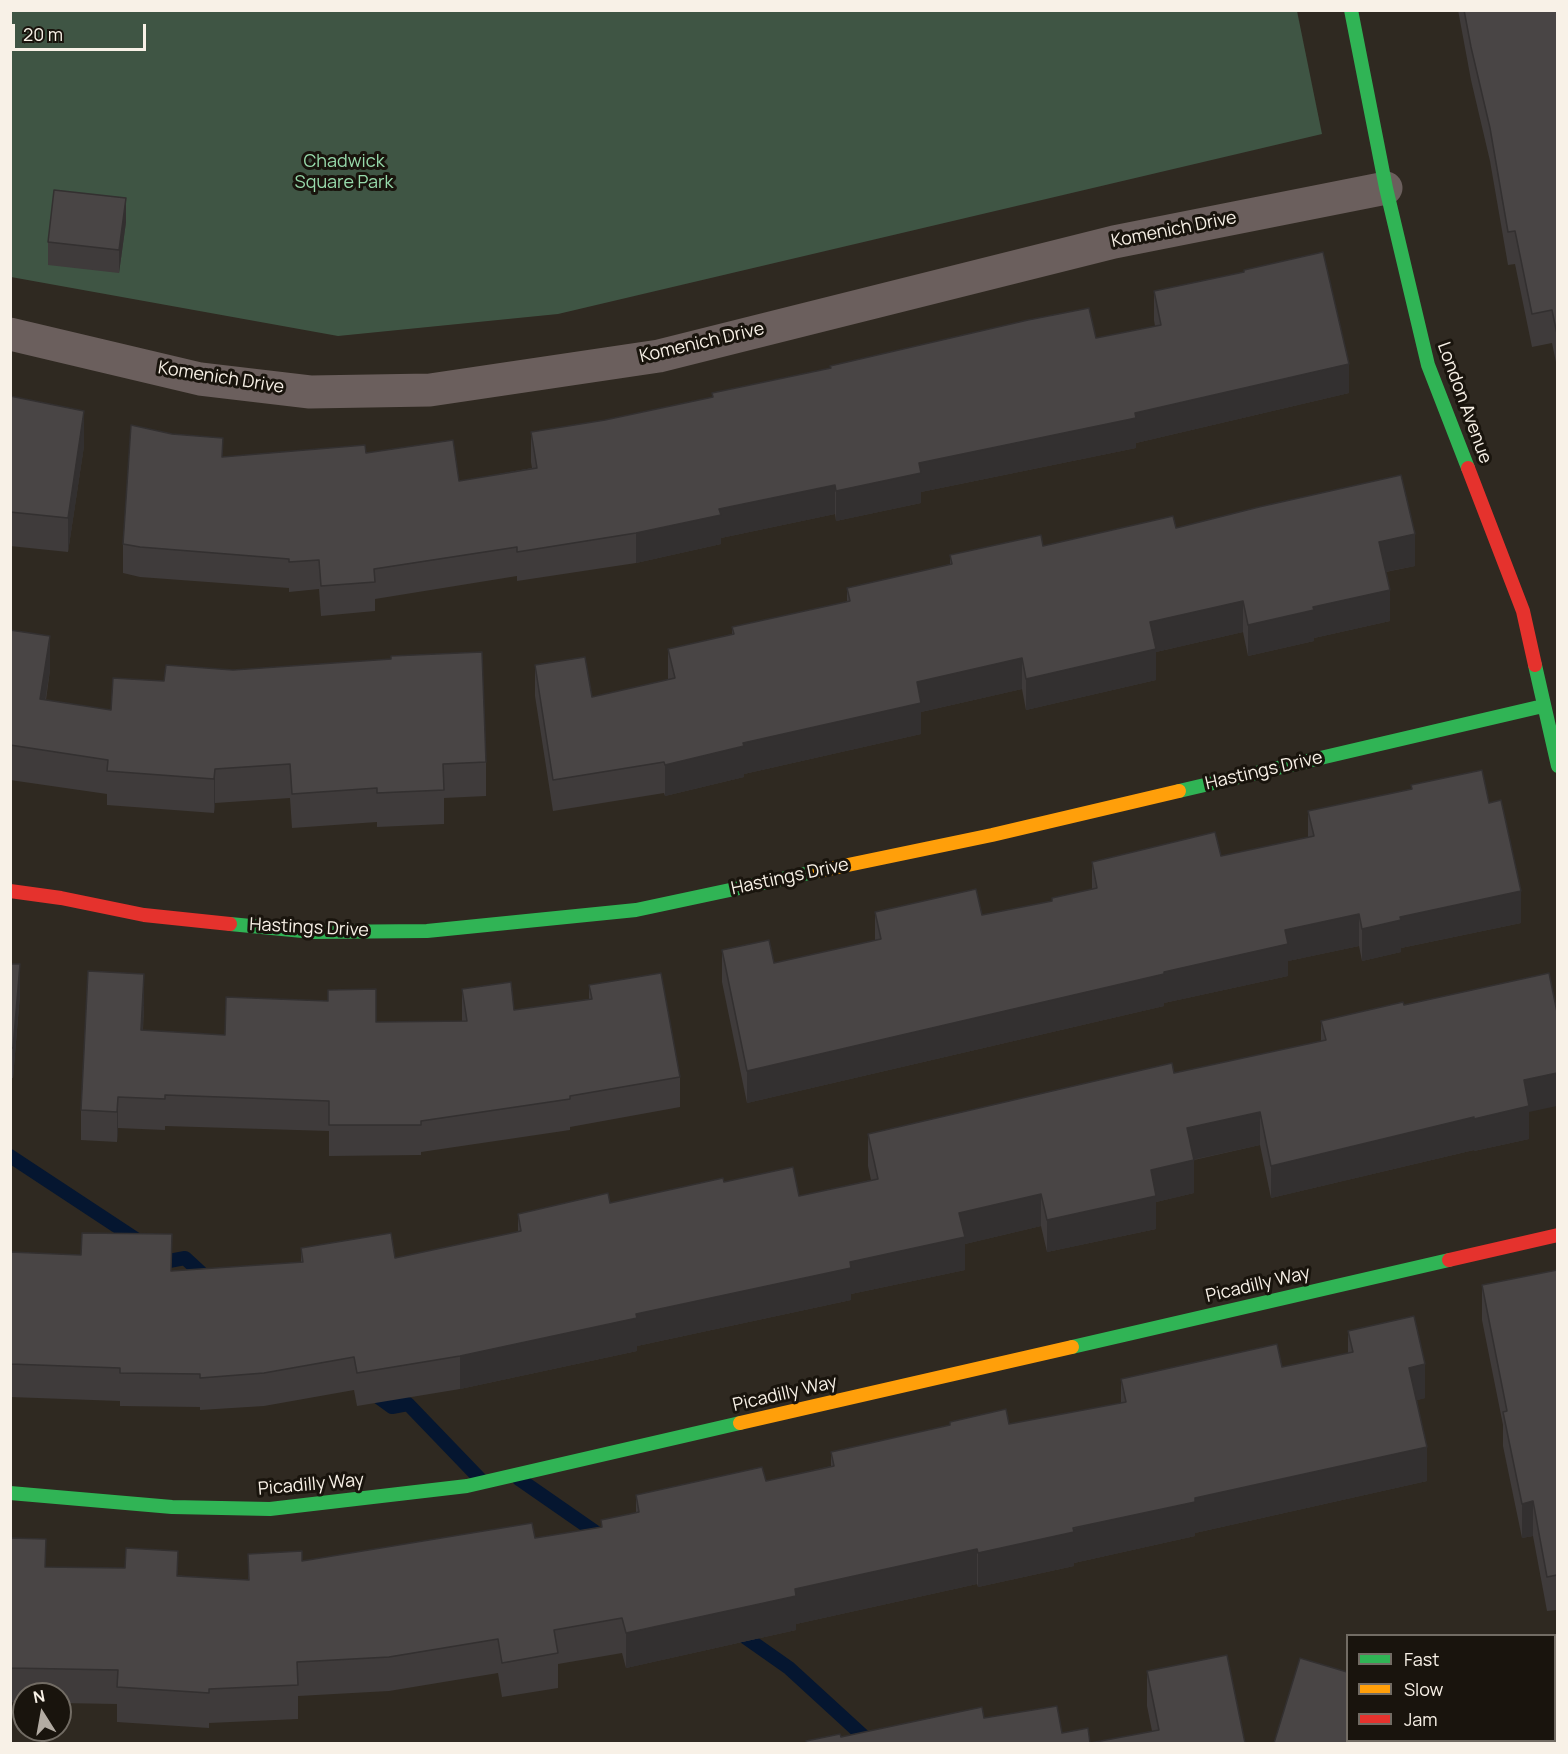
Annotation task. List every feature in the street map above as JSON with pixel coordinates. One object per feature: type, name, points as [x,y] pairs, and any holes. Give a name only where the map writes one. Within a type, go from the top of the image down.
[{"type":"street","name":"London Avenue","points":[[1352,10],[1386,188],[1428,365],[1522,611],[1550,704],[1557,766]]},
{"type":"street","name":"Komenich Drive","points":[[10,334],[200,379],[310,392],[430,390],[659,356],[1114,242],[1386,188]]},
{"type":"street","name":"Hastings Drive","points":[[10,891],[61,898],[144,915],[313,932],[428,931],[636,910],[992,835],[1550,704]]},
{"type":"street","name":"Picadilly Way","points":[[10,1494],[172,1506],[270,1509],[467,1486],[1557,1235]]},
{"type":"green space","name":"Chadwick Square Park","points":[[10,11],[1297,11],[1322,134],[558,314],[338,336],[11,277]]},
{"type":"building","points":[[1464,10],[1557,10],[1557,334],[1552,310],[1532,314],[1515,231],[1508,232],[1490,128]]},
{"type":"building","points":[[54,190],[126,198],[119,250],[48,242]]},
{"type":"building","points":[[1323,252],[1349,364],[1135,413],[1136,418],[919,463],[921,473],[836,491],[835,485],[719,509],[721,515],[636,533],[517,552],[517,547],[374,569],[375,582],[321,586],[319,560],[289,562],[289,559],[123,544],[131,425],[172,434],[223,438],[222,457],[365,445],[366,453],[453,440],[459,481],[537,468],[531,432],[605,420],[713,397],[712,393],[831,368],[830,366],[1028,320],[1089,308],[1096,338],[1161,325],[1154,291]]},
{"type":"building","points":[[10,396],[84,411],[68,518],[10,512]]},
{"type":"building","points":[[1401,475],[1415,534],[1379,542],[1390,590],[1313,607],[1314,610],[1248,625],[1243,601],[1150,622],[1156,649],[1026,679],[1022,658],[917,682],[921,703],[743,743],[744,746],[665,765],[664,762],[553,780],[535,665],[585,657],[592,697],[675,678],[668,649],[734,634],[732,627],[850,601],[847,588],[952,564],[950,555],[1041,535],[1043,546],[1173,516],[1176,528]]},
{"type":"building","points":[[10,630],[50,636],[40,699],[111,710],[113,678],[164,681],[166,665],[233,670],[391,659],[391,656],[482,652],[486,762],[443,764],[444,790],[377,793],[377,788],[292,794],[290,764],[215,769],[214,779],[107,771],[108,760],[10,745]]},
{"type":"building","points":[[1482,770],[1489,803],[1501,800],[1521,891],[1400,917],[1401,920],[1362,929],[1359,914],[1285,930],[1288,944],[747,1071],[722,950],[769,940],[774,963],[881,939],[875,912],[976,889],[982,915],[1052,901],[1052,898],[1097,888],[1092,862],[1215,832],[1221,856],[1314,836],[1308,811],[1412,789],[1411,785]]},
{"type":"building","points":[[10,964],[20,964],[13,1048],[10,1048]]},
{"type":"building","points":[[88,971],[144,974],[141,1030],[225,1035],[226,997],[328,1001],[328,990],[376,989],[376,1022],[467,1021],[462,989],[511,982],[514,1010],[592,999],[589,985],[661,973],[680,1077],[570,1096],[570,1099],[421,1121],[421,1125],[329,1125],[329,1101],[165,1095],[165,1099],[118,1097],[117,1112],[81,1110]]},
{"type":"building","points":[[1549,973],[1557,1012],[1557,1073],[1524,1080],[1529,1106],[1271,1166],[1260,1112],[1187,1128],[1194,1160],[1151,1170],[1156,1196],[1047,1220],[1041,1194],[959,1213],[965,1237],[850,1262],[851,1268],[636,1314],[637,1318],[460,1356],[357,1373],[354,1357],[264,1373],[200,1378],[200,1374],[120,1373],[120,1368],[10,1364],[10,1252],[81,1255],[82,1233],[172,1234],[171,1271],[303,1262],[301,1248],[391,1233],[395,1258],[521,1231],[518,1214],[608,1193],[610,1203],[723,1178],[724,1182],[793,1167],[799,1196],[878,1179],[868,1134],[1172,1063],[1174,1073],[1326,1040],[1321,1021]]},
{"type":"building","points":[[1557,1270],[1557,1575],[1547,1577],[1533,1501],[1522,1504],[1503,1412],[1507,1411],[1482,1285]]},
{"type":"building","points":[[1414,1316],[1425,1364],[1409,1368],[1427,1447],[1195,1498],[1195,1502],[1073,1528],[1074,1532],[978,1553],[977,1549],[795,1589],[796,1596],[626,1633],[622,1618],[554,1630],[558,1653],[502,1663],[498,1639],[389,1657],[297,1662],[298,1685],[209,1689],[209,1693],[117,1687],[118,1670],[10,1668],[10,1538],[46,1539],[45,1567],[125,1568],[126,1548],[178,1551],[177,1576],[249,1580],[248,1554],[302,1551],[302,1561],[532,1523],[535,1538],[602,1527],[601,1520],[639,1512],[636,1495],[762,1467],[766,1481],[834,1466],[831,1452],[950,1425],[950,1422],[1006,1409],[1009,1424],[1126,1402],[1121,1379],[1277,1344],[1282,1367],[1353,1352],[1348,1331]]},
{"type":"building","points":[[1227,1655],[1245,1743],[1090,1743],[1159,1730],[1147,1671]]},
{"type":"building","points":[[1300,1658],[1346,1672],[1346,1742],[1360,1743],[1274,1743]]},
{"type":"building","points":[[1557,1665],[1557,1715],[1556,1709]]},
{"type":"building","points":[[1057,1706],[1062,1733],[1088,1728],[1090,1743],[807,1743],[806,1741],[840,1734],[841,1737],[982,1707],[984,1718]]},
{"type":"waterway","points":[[10,1156],[142,1243]]},
{"type":"waterway","points":[[158,1254],[169,1261],[185,1258],[211,1282]]},
{"type":"waterway","points":[[370,1391],[392,1407],[408,1404],[483,1482]]},
{"type":"waterway","points":[[519,1479],[604,1538]]},
{"type":"waterway","points":[[735,1630],[789,1668],[872,1744]]},
{"type":"traffic: fast","points":[[1351,10],[1386,188],[1428,365],[1468,468]]},
{"type":"traffic: fast","points":[[1535,665],[1558,766]]},
{"type":"traffic: fast","points":[[1179,791],[1543,706]]},
{"type":"traffic: fast","points":[[230,924],[313,932],[427,931],[636,910],[819,871]]},
{"type":"traffic: fast","points":[[1072,1347],[1449,1260]]},
{"type":"traffic: fast","points":[[10,1493],[172,1507],[270,1509],[467,1486],[740,1423]]},
{"type":"traffic: slow","points":[[819,871],[992,835],[1179,791]]},
{"type":"traffic: slow","points":[[740,1423],[1072,1347]]},
{"type":"traffic: jam","points":[[1468,468],[1523,611],[1535,665]]},
{"type":"traffic: jam","points":[[10,891],[61,898],[144,915],[230,924]]},
{"type":"traffic: jam","points":[[1449,1260],[1558,1235]]}]
